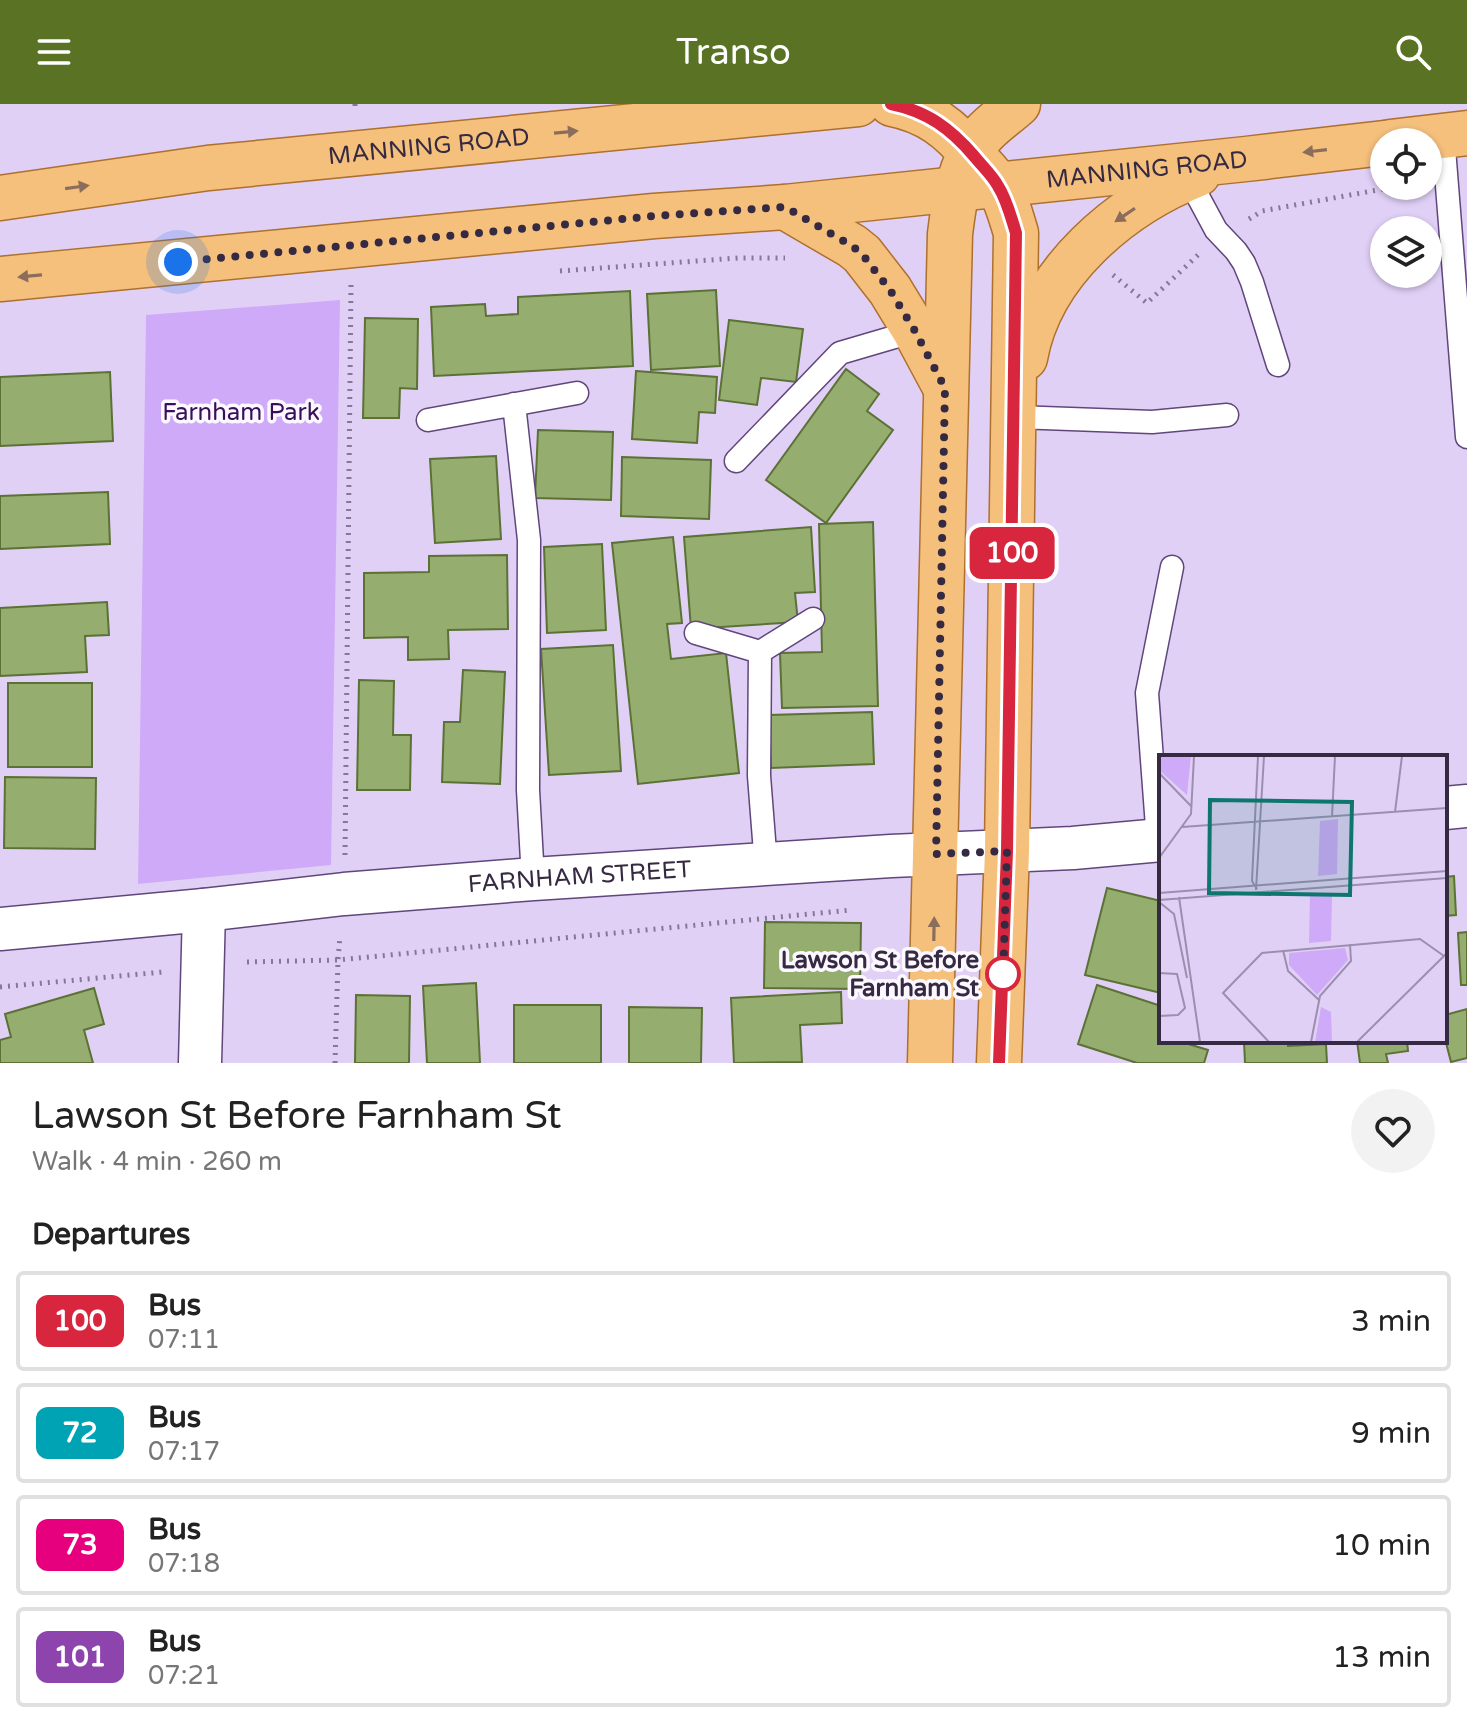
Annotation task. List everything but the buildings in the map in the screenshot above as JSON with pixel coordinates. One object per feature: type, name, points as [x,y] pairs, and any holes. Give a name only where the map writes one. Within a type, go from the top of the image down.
[{"type":"main road","name":"MANNING ROAD","points":[[0,198],[208,168],[858,104]]},
{"type":"main road","points":[[892,104],[908,107],[951,130],[975,176],[1005,199],[1016,233],[1007,851],[999,1063]]},
{"type":"main road","points":[[930,1063],[950,234],[975,176],[981,137],[1018,104]]},
{"type":"main road","name":"MANNING ROAD","points":[[0,279],[654,216],[785,207],[975,176],[1246,159],[1370,145]]},
{"type":"main road","points":[[1014,417],[1027,345],[1041,311],[1060,278],[1090,242],[1122,215],[1164,190],[1213,168],[1246,159]]},
{"type":"main road","points":[[785,207],[862,254],[890,290],[945,388]]},
{"type":"street","points":[[1447,808],[1467,806]]},
{"type":"street","name":"FARNHAM STREET","points":[[0,929],[344,894],[533,879],[1073,848],[1159,840]]},
{"type":"street","points":[[200,1063],[204,910]]},
{"type":"lane","points":[[1455,134],[1467,437]]},
{"type":"lane","points":[[1188,178],[1216,230],[1244,263],[1278,365]]},
{"type":"lane","points":[[736,461],[840,353],[915,331]]},
{"type":"lane","points":[[428,420],[577,393]]},
{"type":"lane","points":[[514,404],[529,540],[528,790],[533,879]]},
{"type":"lane","points":[[1014,417],[1152,422],[1227,415]]},
{"type":"lane","points":[[1159,829],[1147,693],[1172,567]]},
{"type":"lane","points":[[696,633],[760,652],[813,619]]},
{"type":"lane","points":[[760,652],[759,776],[766,865]]},
{"type":"path","points":[[335,1063],[338,960],[344,894],[351,284]]},
{"type":"path","points":[[247,962],[338,960],[851,910]]},
{"type":"path","points":[[0,987],[164,972]]},
{"type":"green space","name":"Farnham Park","points":[[340,300],[331,865],[138,884],[146,315]]},
{"type":"bus line","name":"100","points":[[891,104],[908,107],[939,122],[964,143],[998,185],[1016,233],[1007,851],[999,1063]]},
{"type":"place","name":"Lawson St Before Farnham St","points":[[1003,974]]},
{"type":"route","points":[[178,262],[654,216],[785,207],[862,254],[890,290],[945,388],[936,854],[1007,851],[1003,982],[1003,974]]}]
